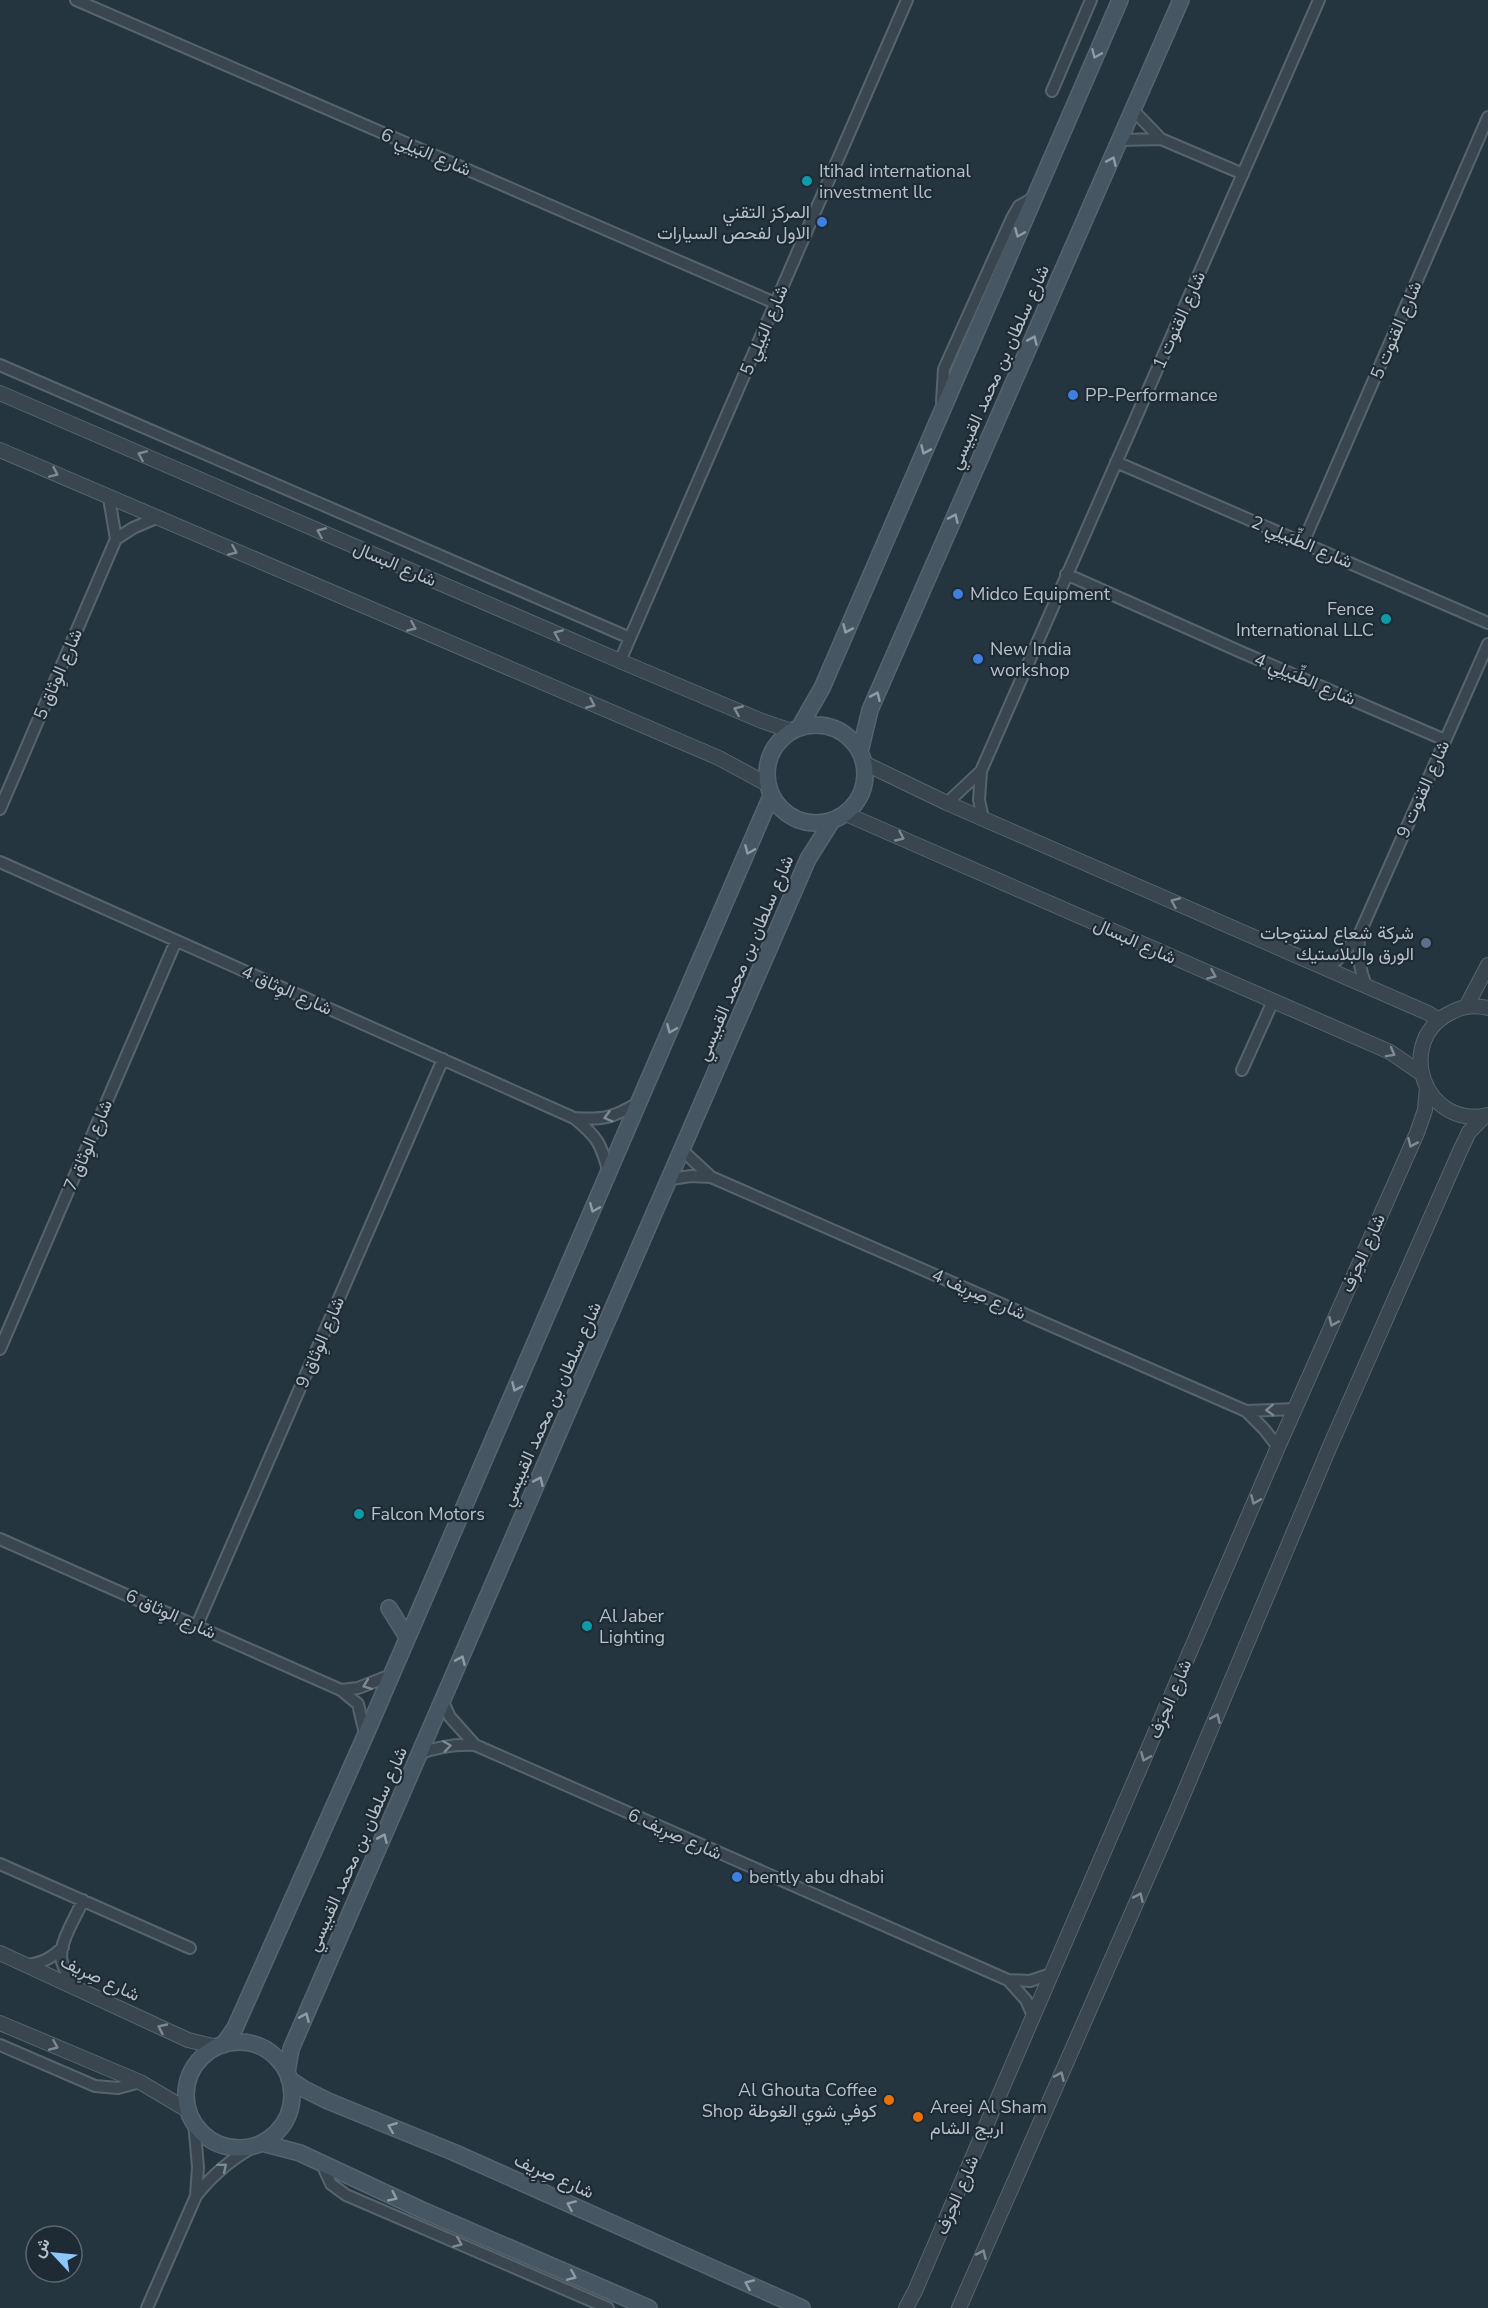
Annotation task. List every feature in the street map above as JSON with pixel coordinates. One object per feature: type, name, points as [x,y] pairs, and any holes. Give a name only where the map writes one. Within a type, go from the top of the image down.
[{"type":"main road","name":"شارع سلطان بن محمد القبيسي","points":[[862,758],[870,710],[1181,0]]},
{"type":"main road","name":"شارع سلطان بن محمد القبيسي","points":[[796,730],[822,688],[1035,196],[1115,4]]},
{"type":"main road","points":[[819,725],[832,728],[844,734],[862,758],[865,774],[863,789],[856,803],[839,818],[814,824],[796,820],[782,810],[769,790],[767,770],[770,757],[776,745],[796,730],[819,725]]},
{"type":"main road","name":"شارع سلطان بن محمد القبيسي","points":[[220,2046],[235,2028],[366,1734],[640,1102],[769,790]]},
{"type":"main road","name":"شارع سلطان بن محمد القبيسي","points":[[288,2075],[291,2049],[671,1179],[808,859],[818,840],[839,818]]},
{"type":"main road","points":[[389,1608],[407,1637]]},
{"type":"main road","points":[[259,2145],[277,2132],[288,2116],[292,2091],[288,2075],[278,2060],[267,2050],[245,2043],[220,2046],[198,2063],[187,2086],[191,2117],[202,2134],[214,2142],[227,2147],[241,2148],[259,2145],[291,2151],[649,2308]]},
{"type":"main road","name":"شارع صِرِيف","points":[[288,2075],[304,2090],[328,2101],[464,2157],[802,2308]]},
{"type":"street","name":"شارع البَيلِي 6","points":[[76,0],[776,303]]},
{"type":"street","name":"شارع البَيلِي 5","points":[[620,661],[907,0]]},
{"type":"street","points":[[1052,91],[1090,0]]},
{"type":"street","name":"شارع القنوت 1","points":[[983,818],[979,800],[981,771],[1318,0]]},
{"type":"street","points":[[1134,111],[1161,139],[1243,174]]},
{"type":"street","name":"شارع القنوت 5","points":[[1303,543],[1488,117]]},
{"type":"street","points":[[1121,140],[1161,139]]},
{"type":"street","points":[[0,365],[630,638]]},
{"type":"street","name":"شارع البسال","points":[[0,393],[620,661],[762,721],[796,730]]},
{"type":"street","points":[[0,450],[719,758],[769,790]]},
{"type":"street","name":"شارع الطِّبَيلِي 2","points":[[1116,462],[1488,623]]},
{"type":"street","points":[[109,498],[116,539],[133,528],[156,518]]},
{"type":"street","name":"شارع الوِثاق 5","points":[[0,809],[116,539]]},
{"type":"street","name":"شارع الطِّبَيلِي 4","points":[[1066,574],[1445,740]]},
{"type":"street","name":"شارع القنوت 9","points":[[1326,968],[1337,960],[1359,935],[1488,644]]},
{"type":"street","points":[[862,758],[947,803],[1326,968],[1439,1020]]},
{"type":"street","name":"شارع القنوت 1","points":[[947,803],[981,771]]},
{"type":"street","name":"شارع البسال","points":[[839,818],[1390,1052],[1422,1074]]},
{"type":"street","name":"شارع الوِثاق 4","points":[[0,862],[574,1118],[594,1134],[603,1151],[609,1173]]},
{"type":"street","name":"شارع القنوت 9","points":[[1359,935],[1360,971],[1366,986]]},
{"type":"street","name":"شارع الوِثاق 7","points":[[0,1349],[176,941]]},
{"type":"street","points":[[1466,1007],[1488,965]]},
{"type":"street","points":[[1242,1070],[1273,1002]]},
{"type":"street","points":[[1486,1116],[1467,1116],[1451,1111],[1437,1101],[1427,1088],[1420,1059],[1429,1031],[1447,1014],[1466,1007],[1488,1008]]},
{"type":"street","name":"شارع الوِثاق 9","points":[[197,1625],[443,1059]]},
{"type":"street","name":"شارع الحِرَف","points":[[906,2308],[1294,1409],[1417,1133],[1425,1110],[1427,1088]]},
{"type":"street","name":"شارع الوِثاق 4","points":[[574,1118],[602,1120],[620,1114],[640,1102]]},
{"type":"street","points":[[959,2308],[1176,1812],[1349,1402],[1469,1132],[1486,1116]]},
{"type":"street","name":"شارع صِرِيف 4","points":[[683,1151],[711,1177],[1246,1411],[1278,1447]]},
{"type":"street","name":"شارع صِرِيف 4","points":[[671,1179],[691,1176],[711,1177]]},
{"type":"street","name":"شارع صِرِيف 4","points":[[1246,1411],[1294,1409]]},
{"type":"street","name":"شارع الوِثاق 6","points":[[0,1539],[341,1690],[358,1704],[366,1734]]},
{"type":"street","points":[[341,1690],[358,1688],[391,1674]]},
{"type":"street","name":"شارع صِرِيف 6","points":[[442,1702],[450,1717],[475,1745]]},
{"type":"street","name":"شارع صِرِيف 6","points":[[419,1754],[436,1747],[454,1744],[475,1745],[1008,1980],[1030,1980],[1052,1974]]},
{"type":"street","points":[[0,1864],[190,1948]]},
{"type":"street","points":[[75,1987],[64,1969],[61,1958],[63,1947],[83,1900]]},
{"type":"street","points":[[27,1965],[40,1963],[63,1947]]},
{"type":"street","name":"شارع صِرِيف","points":[[0,1953],[188,2040],[220,2046]]},
{"type":"street","name":"شارع صِرِيف 6","points":[[1008,1980],[1026,2000],[1033,2016]]},
{"type":"street","points":[[0,2023],[140,2082],[191,2117],[198,2167],[196,2196]]},
{"type":"street","points":[[0,2045],[95,2086],[118,2088],[140,2082]]},
{"type":"street","points":[[147,2308],[196,2196],[210,2178],[227,2163],[259,2145]]},
{"type":"street","points":[[322,2163],[331,2184],[346,2195],[608,2308]]},
{"type":"place","name":"Itihad international investment llc","points":[[807,181]]},
{"type":"place","name":"المركز التقني الاول لفحص السيارات","points":[[822,222]]},
{"type":"place","name":"PP-Performance","points":[[1073,395]]},
{"type":"place","name":"Midco Equipment","points":[[958,594]]},
{"type":"place","name":"Fence International LLC","points":[[1386,619]]},
{"type":"place","name":"New India workshop","points":[[978,659]]},
{"type":"place","name":"شركة شعاع لمنتوجات الورق والبلاستيك","points":[[1426,943]]},
{"type":"place","name":"Falcon Motors","points":[[359,1514]]},
{"type":"place","name":"Al Jaber Lighting","points":[[587,1626]]},
{"type":"place","name":"bently abu dhabi","points":[[737,1877]]},
{"type":"place","name":"Al Ghouta Coffee Shop كوفي شوي الغوطة","points":[[889,2100]]},
{"type":"place","name":"Areej Al Sham اريج الشام","points":[[918,2117]]}]
